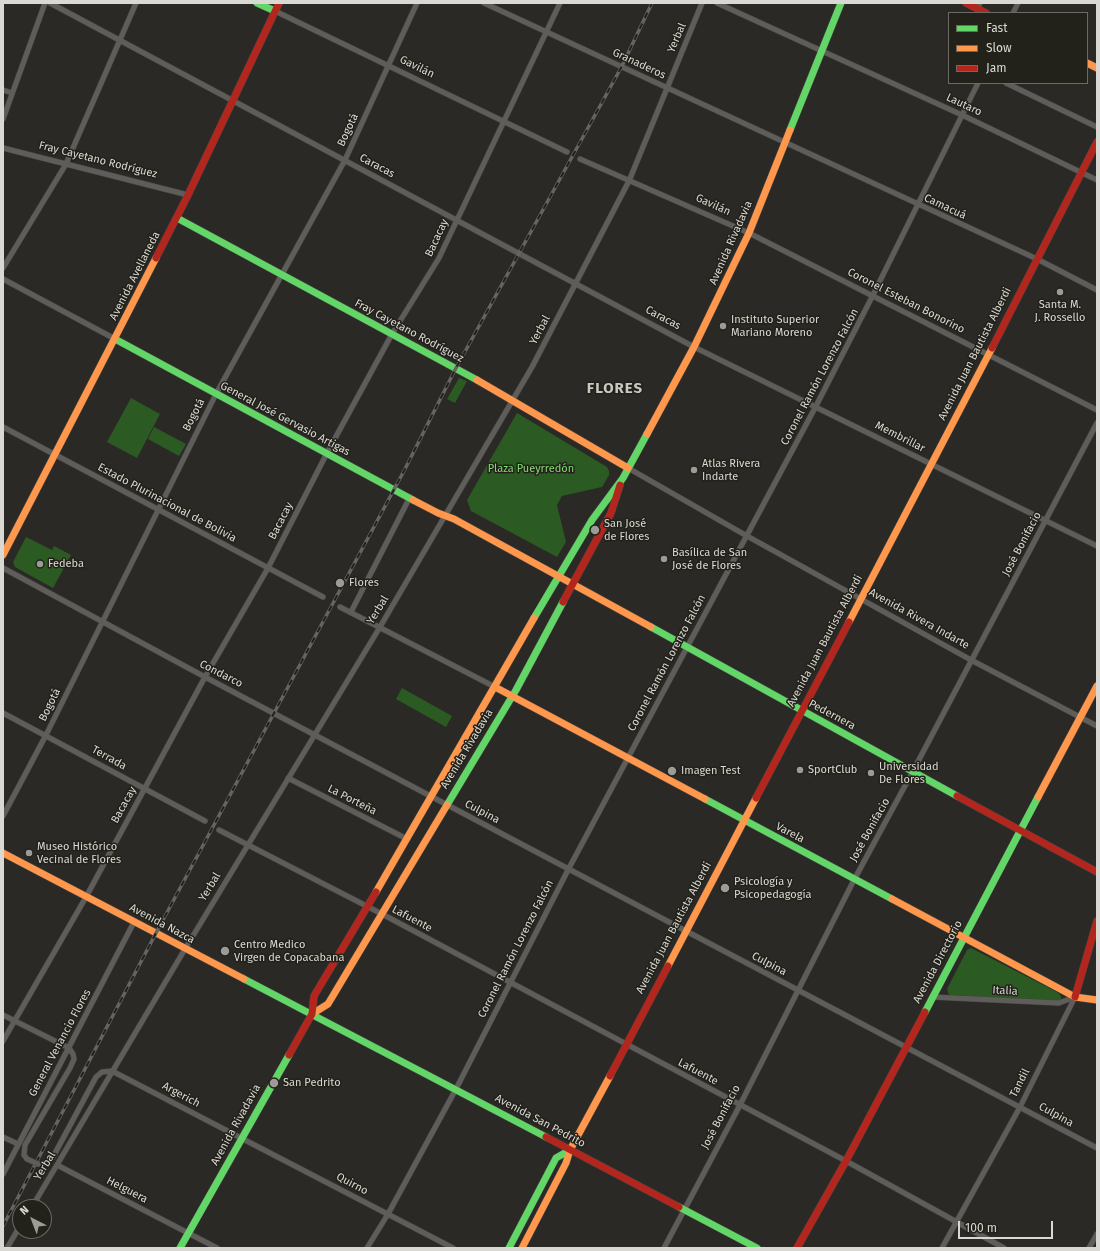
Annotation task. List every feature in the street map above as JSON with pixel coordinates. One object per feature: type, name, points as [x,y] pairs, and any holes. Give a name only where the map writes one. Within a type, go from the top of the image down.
[{"type":"main road","name":"Gavilán","points":[[257,3],[275,11]]},
{"type":"main road","name":"Avenida Avellaneda","points":[[3,555],[177,218],[278,3]]},
{"type":"main road","name":"Avenida Rivadavia","points":[[180,1248],[312,1014],[314,996],[407,839],[558,575],[592,520],[620,482],[694,347],[749,233],[841,3]]},
{"type":"main road","points":[[966,3],[978,6]]},
{"type":"main road","points":[[1088,64],[1097,68]]},
{"type":"main road","name":"Avenida Juan Bautista Alberdi","points":[[522,1248],[566,1163],[570,1150],[932,464],[1097,142]]},
{"type":"main road","name":"Fray Cayetano Rodríguez","points":[[177,218],[514,400],[628,468]]},
{"type":"main road","name":"General José Gervasio Artigas","points":[[115,339],[558,575]]},
{"type":"main road","name":"Avenida Rivadavia","points":[[312,1014],[328,1004],[512,697],[611,513],[620,482]]},
{"type":"main road","name":"Pedernera","points":[[558,575],[801,711],[914,771],[1020,831],[1097,872]]},
{"type":"main road","name":"Avenida Directorio","points":[[797,1248],[846,1161],[1097,686]]},
{"type":"main road","name":"Varela","points":[[495,687],[743,821],[1075,997]]},
{"type":"main road","name":"Avenida Nazca","points":[[3,853],[312,1014]]},
{"type":"main road","name":"Tandil","points":[[1075,997],[1097,921]]},
{"type":"main road","points":[[1075,997],[1097,1000]]},
{"type":"main road","name":"Avenida San Pedrito","points":[[312,1014],[757,1248]]},
{"type":"main road","name":"Avenida Juan Bautista Alberdi","points":[[509,1248],[556,1158],[570,1150]]},
{"type":"street","points":[[3,118],[45,3]]},
{"type":"street","name":"Caracas","points":[[50,3],[120,42],[345,160],[694,347]]},
{"type":"street","points":[[3,268],[66,164],[136,3]]},
{"type":"street","name":"Bogotá","points":[[3,816],[46,735],[216,394],[345,160],[416,3]]},
{"type":"street","name":"Granaderos","points":[[484,3],[785,142]]},
{"type":"street","name":"Bacacay","points":[[3,1041],[86,897],[205,677],[268,568],[327,453],[392,334],[439,258],[560,3]]},
{"type":"street","name":"Yerbal","points":[[37,1199],[247,844],[380,627],[514,400],[629,181],[702,3]]},
{"type":"street","name":"Lautaro","points":[[717,3],[962,115],[1097,180]]},
{"type":"street","points":[[1014,12],[1018,3]]},
{"type":"street","name":"Gavilán","points":[[275,11],[567,152]]},
{"type":"street","name":"Coronel Ramón Lorenzo Falcón","points":[[367,1248],[388,1214],[456,1089],[568,870],[816,406],[978,84]]},
{"type":"street","points":[[1008,84],[1097,127]]},
{"type":"street","points":[[3,90],[12,93]]},
{"type":"street","name":"Camacuá","points":[[785,142],[917,205],[1036,259],[1097,290]]},
{"type":"street","name":"Fray Cayetano Rodríguez","points":[[3,148],[188,195]]},
{"type":"street","name":"Gavilán","points":[[580,159],[749,233]]},
{"type":"street","name":"Coronel Esteban Bonorino","points":[[749,233],[1097,410]]},
{"type":"street","name":"General José Gervasio Artigas","points":[[3,279],[115,339]]},
{"type":"street","name":"Membrillar","points":[[694,347],[1097,546]]},
{"type":"street","name":"José Bonifacio","points":[[664,1248],[683,1209],[740,1105],[854,880],[914,771],[971,660],[1097,423]]},
{"type":"street","name":"Estado Plurinacional de Bolivia","points":[[3,427],[158,508],[322,597]]},
{"type":"street","name":"Avenida Rivera Indarte","points":[[628,468],[747,536],[971,660],[1097,726]]},
{"type":"street","points":[[351,612],[410,497]]},
{"type":"street","name":"Condarco","points":[[3,568],[431,797]]},
{"type":"street","points":[[340,606],[495,687]]},
{"type":"street","name":"Terrada","points":[[3,713],[205,821]]},
{"type":"street","name":"La Porteña","points":[[288,778],[407,839]]},
{"type":"street","name":"Culpina","points":[[431,797],[1097,1148]]},
{"type":"street","points":[[219,830],[367,906]]},
{"type":"street","name":"Lafuente","points":[[367,906],[846,1161],[1004,1248]]},
{"type":"street","name":"General Venancio Flores","points":[[3,1174],[134,922]]},
{"type":"street","name":"Italia","points":[[932,997],[1059,1003],[1075,997]]},
{"type":"street","name":"Tandil","points":[[942,1248],[1020,1107],[1075,997]]},
{"type":"street","points":[[3,1015],[69,1048],[73,1054],[72,1063],[25,1145],[24,1155],[27,1159],[38,1164],[46,1164],[53,1157],[96,1077],[102,1072],[112,1071]]},
{"type":"street","name":"Argerich","points":[[112,1071],[242,1137]]},
{"type":"street","points":[[3,1137],[18,1144]]},
{"type":"street","name":"Quirno","points":[[242,1137],[454,1248]]},
{"type":"street","name":"Helguera","points":[[57,1165],[217,1248]]},
{"type":"street","points":[[1089,1248],[1097,1234]]},
{"type":"street","points":[[7,1248],[12,1239]]},
{"type":"green space","points":[[459,378],[467,381],[455,403],[447,399]]},
{"type":"green space","points":[[131,398],[160,414],[137,458],[107,442]]},
{"type":"green space","name":"Plaza Pueyrredón","points":[[517,413],[607,467],[609,471],[609,475],[602,487],[562,496],[557,505],[566,542],[557,557],[471,511],[467,500]]},
{"type":"green space","points":[[154,427],[186,444],[179,456],[148,439]]},
{"type":"green space","name":"Fedeba","points":[[26,537],[52,550],[54,546],[71,555],[53,588],[15,567],[13,562]]},
{"type":"green space","points":[[402,688],[452,716],[446,727],[396,699]]},
{"type":"green space","points":[[971,948],[1057,992],[1061,996],[1061,1000],[1058,1002],[949,995],[947,989],[967,950]]},
{"type":"railway","points":[[3,1226],[156,933],[405,469],[456,368],[622,66],[652,3]]},
{"type":"traffic: fast","points":[[257,3],[275,11]]},
{"type":"traffic: fast","points":[[790,130],[841,3]]},
{"type":"traffic: fast","points":[[177,218],[477,380]]},
{"type":"traffic: fast","points":[[115,339],[413,500]]},
{"type":"traffic: fast","points":[[534,618],[592,520],[623,478],[647,434]]},
{"type":"traffic: fast","points":[[447,805],[516,690],[563,602]]},
{"type":"traffic: fast","points":[[651,627],[957,796]]},
{"type":"traffic: fast","points":[[925,1012],[1038,797]]},
{"type":"traffic: fast","points":[[705,799],[892,899]]},
{"type":"traffic: fast","points":[[244,979],[546,1137]]},
{"type":"traffic: fast","points":[[180,1248],[289,1055]]},
{"type":"traffic: fast","points":[[509,1248],[556,1158],[570,1150]]},
{"type":"traffic: fast","points":[[679,1207],[757,1248]]},
{"type":"traffic: slow","points":[[1088,64],[1097,68]]},
{"type":"traffic: slow","points":[[647,434],[694,347],[749,233],[790,130]]},
{"type":"traffic: slow","points":[[3,555],[156,258]]},
{"type":"traffic: slow","points":[[849,622],[992,348]]},
{"type":"traffic: slow","points":[[477,380],[628,468]]},
{"type":"traffic: slow","points":[[413,500],[438,513],[454,519],[651,627]]},
{"type":"traffic: slow","points":[[376,892],[534,618]]},
{"type":"traffic: slow","points":[[1038,797],[1097,686]]},
{"type":"traffic: slow","points":[[495,687],[705,799]]},
{"type":"traffic: slow","points":[[668,966],[756,798]]},
{"type":"traffic: slow","points":[[312,1014],[328,1004],[447,805]]},
{"type":"traffic: slow","points":[[3,853],[244,979]]},
{"type":"traffic: slow","points":[[892,899],[1075,997],[1097,1000]]},
{"type":"traffic: slow","points":[[522,1248],[566,1163],[570,1150],[610,1076]]},
{"type":"traffic: jam","points":[[156,258],[188,195],[279,3]]},
{"type":"traffic: jam","points":[[966,3],[984,12]]},
{"type":"traffic: jam","points":[[992,348],[1097,142]]},
{"type":"traffic: jam","points":[[563,602],[611,513],[620,485]]},
{"type":"traffic: jam","points":[[756,798],[849,622]]},
{"type":"traffic: jam","points":[[957,796],[1097,872]]},
{"type":"traffic: jam","points":[[289,1055],[312,1014],[314,996],[376,892]]},
{"type":"traffic: jam","points":[[1075,997],[1097,921]]},
{"type":"traffic: jam","points":[[610,1076],[668,966]]},
{"type":"traffic: jam","points":[[797,1248],[846,1161],[925,1012]]},
{"type":"traffic: jam","points":[[546,1137],[679,1207]]},
{"type":"place","name":"Santa M. J. Rossello","points":[[1060,292]]},
{"type":"place","name":"Instituto Superior Mariano Moreno","points":[[723,326]]},
{"type":"place","name":"Atlas Rivera Indarte","points":[[694,470]]},
{"type":"place","name":"San José de Flores","points":[[595,530]]},
{"type":"place","name":"Basílica de San José de Flores","points":[[664,559]]},
{"type":"place","name":"Fedeba","points":[[40,564]]},
{"type":"place","name":"Flores","points":[[340,583]]},
{"type":"place","name":"SportClub","points":[[800,770]]},
{"type":"place","name":"Imagen Test","points":[[672,771]]},
{"type":"place","name":"Universidad De Flores","points":[[871,773]]},
{"type":"place","name":"Museo Histórico Vecinal de Flores","points":[[29,853]]},
{"type":"place","name":"Psicología y Psicopedagogía","points":[[725,888]]},
{"type":"place","name":"Centro Medico Virgen de Copacabana","points":[[225,951]]},
{"type":"place","name":"San Pedrito","points":[[274,1083]]},
{"type":"district","name":"FLORES","points":[[615,389]]}]
